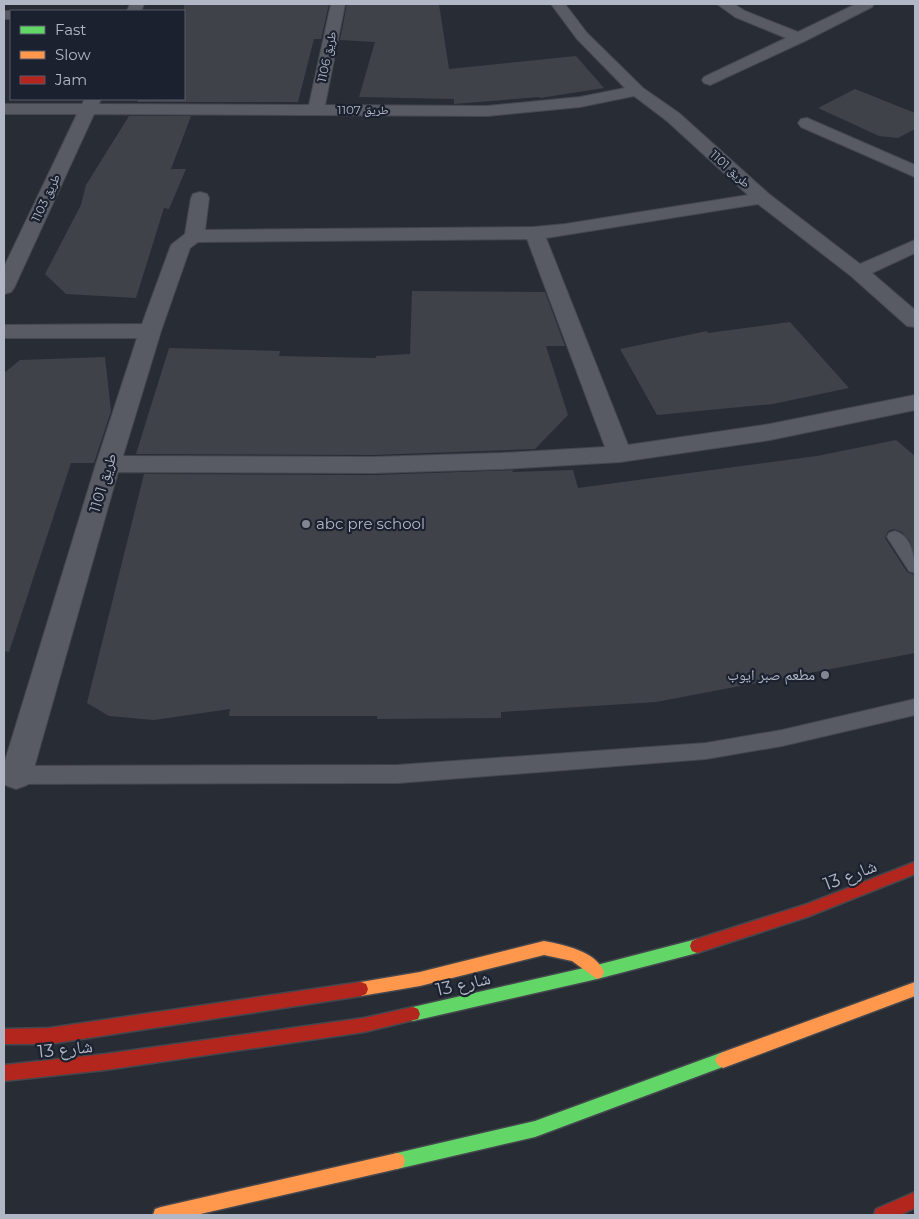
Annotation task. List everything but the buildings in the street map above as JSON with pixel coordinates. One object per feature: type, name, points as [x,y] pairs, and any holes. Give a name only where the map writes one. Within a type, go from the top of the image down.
[{"type":"main road","name":"شارع 13","points":[[4,1073],[104,1062],[364,1025],[597,972],[737,935],[870,887],[915,868]]},
{"type":"main road","points":[[4,1037],[49,1036],[420,979],[544,948],[574,955],[597,972]]},
{"type":"main road","points":[[161,1215],[535,1129],[915,989]]},
{"type":"main road","points":[[882,1215],[915,1200]]},
{"type":"street","name":"طريق 1106","points":[[316,110],[338,4]]},
{"type":"street","name":"طريق 1101","points":[[558,4],[582,36],[637,91],[673,117],[762,198],[858,272],[915,322]]},
{"type":"street","points":[[724,4],[740,14],[800,38]]},
{"type":"street","points":[[710,80],[867,4]]},
{"type":"street","name":"طريق 1107","points":[[90,104],[316,110],[487,111],[580,102],[637,91]]},
{"type":"street","points":[[4,109],[90,104]]},
{"type":"street","name":"طريق 1103","points":[[4,288],[90,104]]},
{"type":"street","points":[[807,123],[915,172]]},
{"type":"street","points":[[896,162],[915,151]]},
{"type":"street","points":[[200,198],[194,236],[534,234],[762,198]]},
{"type":"street","points":[[534,234],[620,454]]},
{"type":"street","name":"طريق 1101","points":[[10,775],[150,331],[181,245],[194,236]]},
{"type":"street","points":[[4,241],[26,241]]},
{"type":"street","points":[[858,272],[915,246]]},
{"type":"street","points":[[4,331],[150,331]]},
{"type":"street","points":[[108,464],[373,465],[502,461],[620,454],[770,432],[915,403]]},
{"type":"lane","points":[[895,537],[915,567]]},
{"type":"lane","points":[[10,775],[398,774],[706,751],[854,722],[915,707]]},
{"type":"traffic: fast","points":[[413,1014],[597,972],[697,946]]},
{"type":"traffic: fast","points":[[397,1161],[535,1129],[723,1060]]},
{"type":"traffic: slow","points":[[361,989],[420,979],[544,948],[575,955],[597,972]]},
{"type":"traffic: slow","points":[[723,1060],[915,989]]},
{"type":"traffic: slow","points":[[161,1215],[397,1161]]},
{"type":"traffic: jam","points":[[697,946],[807,911],[915,868]]},
{"type":"traffic: jam","points":[[4,1037],[49,1036],[361,989]]},
{"type":"traffic: jam","points":[[4,1073],[105,1062],[364,1025],[413,1014]]},
{"type":"traffic: jam","points":[[882,1215],[915,1200]]},
{"type":"place","name":"abc pre school","points":[[306,524]]},
{"type":"place","name":"مطعم صبر ايوب","points":[[825,675]]}]
